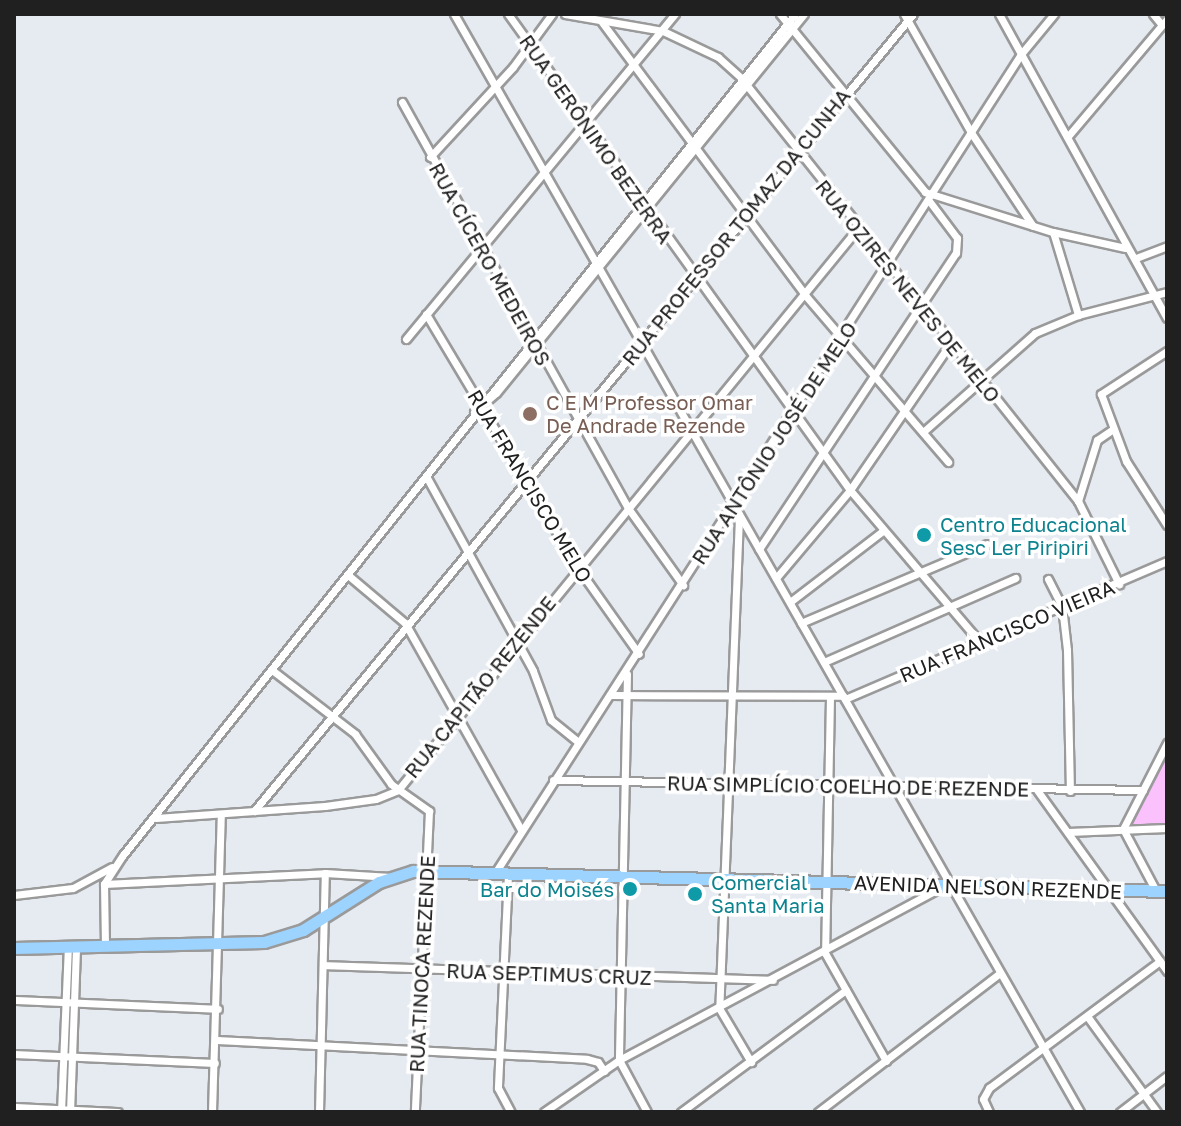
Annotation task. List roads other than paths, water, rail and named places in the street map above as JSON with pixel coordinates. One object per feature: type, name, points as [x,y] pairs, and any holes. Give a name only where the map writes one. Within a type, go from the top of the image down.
[{"type":"main road","name":"AVENIDA NELSON REZENDE","points":[[391,877],[426,871],[1162,891]]},
{"type":"main road","points":[[14,948],[221,946],[264,942],[326,919],[391,877]]},
{"type":"street","points":[[454,14],[1080,1112]]},
{"type":"street","name":"RUA GERÔNIMO BEZERRA","points":[[508,14],[850,490],[980,642]]},
{"type":"street","points":[[430,157],[495,88],[552,14]]},
{"type":"street","name":"RUA OZIRES NEVES DE MELO","points":[[565,14],[663,31],[718,57],[744,81],[887,268],[1078,501],[1119,584]]},
{"type":"street","points":[[406,339],[636,65],[675,14]]},
{"type":"street","points":[[759,549],[920,307],[958,242],[932,198],[919,187],[780,14]]},
{"type":"street","points":[[789,26],[795,14]]},
{"type":"street","points":[[105,947],[104,884],[120,860],[474,412],[789,26],[804,14]]},
{"type":"street","points":[[999,14],[1069,135],[1125,248],[1136,258],[1167,318]]},
{"type":"street","name":"RUA ANTÔNIO JOSÉ DE MELO","points":[[495,873],[932,198],[1021,54],[1054,14]]},
{"type":"street","points":[[1069,135],[1164,22],[1153,14]]},
{"type":"street","points":[[908,16],[972,134],[1033,226]]},
{"type":"street","name":"RUA PROFESSOR TOMAZ DA CUNHA","points":[[254,811],[405,623],[467,557],[576,418],[695,278],[908,16]]},
{"type":"street","points":[[601,21],[805,295],[948,462]]},
{"type":"street","name":"RUA CÍCERO MEDEIROS","points":[[402,102],[481,249],[628,508],[683,585]]},
{"type":"street","points":[[932,198],[1053,232],[1125,248]]},
{"type":"street","name":"RUA CAPITÃO REZENDE","points":[[156,818],[221,817],[376,799],[398,790],[516,642],[858,228]]},
{"type":"street","points":[[1053,232],[1078,315]]},
{"type":"street","points":[[1136,258],[1167,246]]},
{"type":"street","points":[[923,432],[1025,339],[1078,315],[1167,292]]},
{"type":"street","name":"RUA FRANCISCO MELO","points":[[426,314],[578,568],[639,654]]},
{"type":"street","points":[[776,578],[850,490],[950,344]]},
{"type":"street","points":[[1167,351],[1101,394],[1112,430],[1167,525]]},
{"type":"street","points":[[1078,501],[1097,440],[1112,430]]},
{"type":"street","points":[[426,476],[467,557],[516,642],[551,720],[578,742]]},
{"type":"street","points":[[739,515],[719,1008],[751,1062]]},
{"type":"street","points":[[790,602],[884,530]]},
{"type":"street","points":[[801,623],[987,544]]},
{"type":"street","name":"RUA FRANCISCO VIEIRA","points":[[610,695],[626,698],[844,698],[1119,584],[1167,561]]},
{"type":"street","points":[[348,575],[405,623],[455,718],[521,830]]},
{"type":"street","points":[[824,662],[1015,578]]},
{"type":"street","points":[[1048,579],[1062,606],[1070,791]]},
{"type":"street","points":[[272,670],[355,734],[398,790]]},
{"type":"street","points":[[627,672],[619,1060],[647,1112]]},
{"type":"street","points":[[830,697],[825,953],[886,1061]]},
{"type":"street","points":[[1123,829],[1167,743]]},
{"type":"street","name":"RUA SIMPLÍCIO COELHO DE REZENDE","points":[[553,780],[1143,790]]},
{"type":"street","name":"RUA TINOCA REZENDE","points":[[398,790],[426,805],[430,817],[415,1112]]},
{"type":"street","points":[[1037,790],[1167,971]]},
{"type":"street","points":[[212,1112],[221,946],[221,817]]},
{"type":"street","points":[[1068,832],[1167,828]]},
{"type":"street","points":[[1123,829],[1162,891]]},
{"type":"street","points":[[14,895],[73,888],[120,860]]},
{"type":"street","points":[[319,1112],[325,873]]},
{"type":"street","points":[[104,884],[325,873],[391,877]]},
{"type":"street","points":[[508,874],[499,1094],[511,1112]]},
{"type":"street","points":[[544,1112],[619,1060],[949,886]]},
{"type":"street","points":[[65,1111],[72,948]]},
{"type":"street","points":[[987,1108],[989,1088],[1160,961]]},
{"type":"street","name":"RUA SEPTIMUS CRUZ","points":[[324,965],[774,980]]},
{"type":"street","points":[[818,1112],[1000,973]]},
{"type":"street","points":[[681,1112],[846,990]]},
{"type":"street","points":[[14,1000],[218,1009]]},
{"type":"street","points":[[1087,1016],[1157,1112]]},
{"type":"street","points":[[217,1040],[595,1060],[604,1071]]},
{"type":"street","points":[[14,1054],[215,1063]]},
{"type":"street","points":[[1120,1112],[1167,1076]]},
{"type":"street","points":[[14,1107],[118,1112]]},
{"type":"place","name":"C E M Professor Omar De Andrade Rezende","points":[[530,414]]},
{"type":"place","name":"Centro Educacional Sesc Ler Piripiri","points":[[924,535]]},
{"type":"place","name":"Bar do Moisés","points":[[630,889]]},
{"type":"place","name":"Comercial Santa Maria","points":[[695,894]]}]
